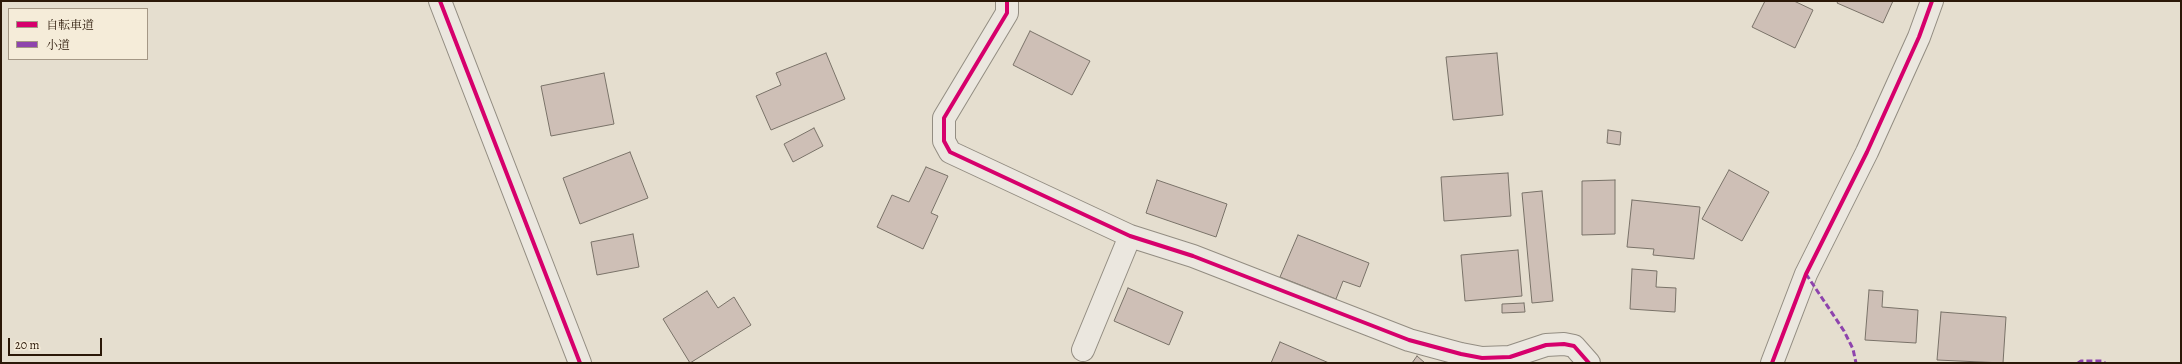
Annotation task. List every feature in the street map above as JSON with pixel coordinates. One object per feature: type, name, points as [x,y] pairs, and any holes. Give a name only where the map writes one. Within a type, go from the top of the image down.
[{"type":"street","points":[[440,1],[580,363]]},
{"type":"street","points":[[1007,1],[1007,13],[944,118],[944,141],[950,152],[1130,236],[1193,256],[1409,340],[1482,358],[1510,357],[1546,346],[1564,344],[1574,346],[1589,363]]},
{"type":"street","points":[[1772,363],[1806,274],[1867,152],[1918,37],[1932,1]]},
{"type":"street","points":[[1083,350],[1130,236]]},
{"type":"building","points":[[1765,1],[1794,1],[1813,10],[1795,48],[1752,27]]},
{"type":"building","points":[[1838,1],[1893,1],[1883,23],[1837,3]]},
{"type":"building","points":[[1030,31],[1090,61],[1072,95],[1013,65]]},
{"type":"building","points":[[826,53],[845,99],[771,130],[756,96],[781,85],[776,73]]},
{"type":"building","points":[[1497,53],[1503,115],[1453,120],[1446,57]]},
{"type":"building","points":[[604,73],[614,124],[551,136],[541,86]]},
{"type":"building","points":[[814,128],[823,146],[793,162],[784,144]]},
{"type":"building","points":[[1608,130],[1621,132],[1620,145],[1607,143]]},
{"type":"building","points":[[630,152],[648,198],[580,224],[563,178]]},
{"type":"building","points":[[926,167],[948,176],[931,213],[938,216],[923,249],[877,227],[892,195],[909,202]]},
{"type":"building","points":[[1729,170],[1769,192],[1742,241],[1702,219]]},
{"type":"building","points":[[1508,173],[1511,216],[1444,221],[1441,177]]},
{"type":"building","points":[[1157,180],[1227,204],[1216,237],[1146,213]]},
{"type":"building","points":[[1615,180],[1615,234],[1582,235],[1582,181]]},
{"type":"building","points":[[1542,191],[1553,301],[1532,303],[1522,193]]},
{"type":"building","points":[[1632,200],[1700,207],[1694,259],[1653,255],[1654,249],[1627,247]]},
{"type":"building","points":[[633,234],[639,267],[597,275],[591,242]]},
{"type":"building","points":[[1298,235],[1369,263],[1360,287],[1343,281],[1336,299],[1280,277]]},
{"type":"building","points":[[1518,250],[1522,296],[1465,301],[1461,255]]},
{"type":"building","points":[[1632,269],[1657,271],[1656,287],[1676,288],[1675,312],[1630,309]]},
{"type":"building","points":[[1128,288],[1183,312],[1169,345],[1114,321]]},
{"type":"building","points":[[1869,290],[1883,291],[1882,307],[1918,310],[1916,343],[1865,340]]},
{"type":"building","points":[[707,291],[718,308],[734,297],[751,325],[690,363],[663,319]]},
{"type":"building","points":[[1524,303],[1525,312],[1502,313],[1502,304]]},
{"type":"building","points":[[1941,312],[2006,317],[2003,363],[1937,360]]},
{"type":"building","points":[[1280,342],[1329,363],[1271,363]]},
{"type":"building","points":[[1417,356],[1425,363],[1412,363]]},
{"type":"marked path","points":[[1806,274],[1844,331],[1853,349],[1856,363]]},
{"type":"marked path","points":[[2078,363],[2081,361],[2102,361],[2105,363]]},
{"type":"cycle path","points":[[440,1],[580,363]]},
{"type":"cycle path","points":[[1007,1],[1007,13],[944,118],[944,141],[950,152],[1130,236],[1193,256],[1409,340],[1482,358],[1510,357],[1546,345],[1564,344],[1574,346],[1589,363]]},
{"type":"cycle path","points":[[1772,363],[1806,274],[1867,152],[1919,37],[1932,1]]}]
